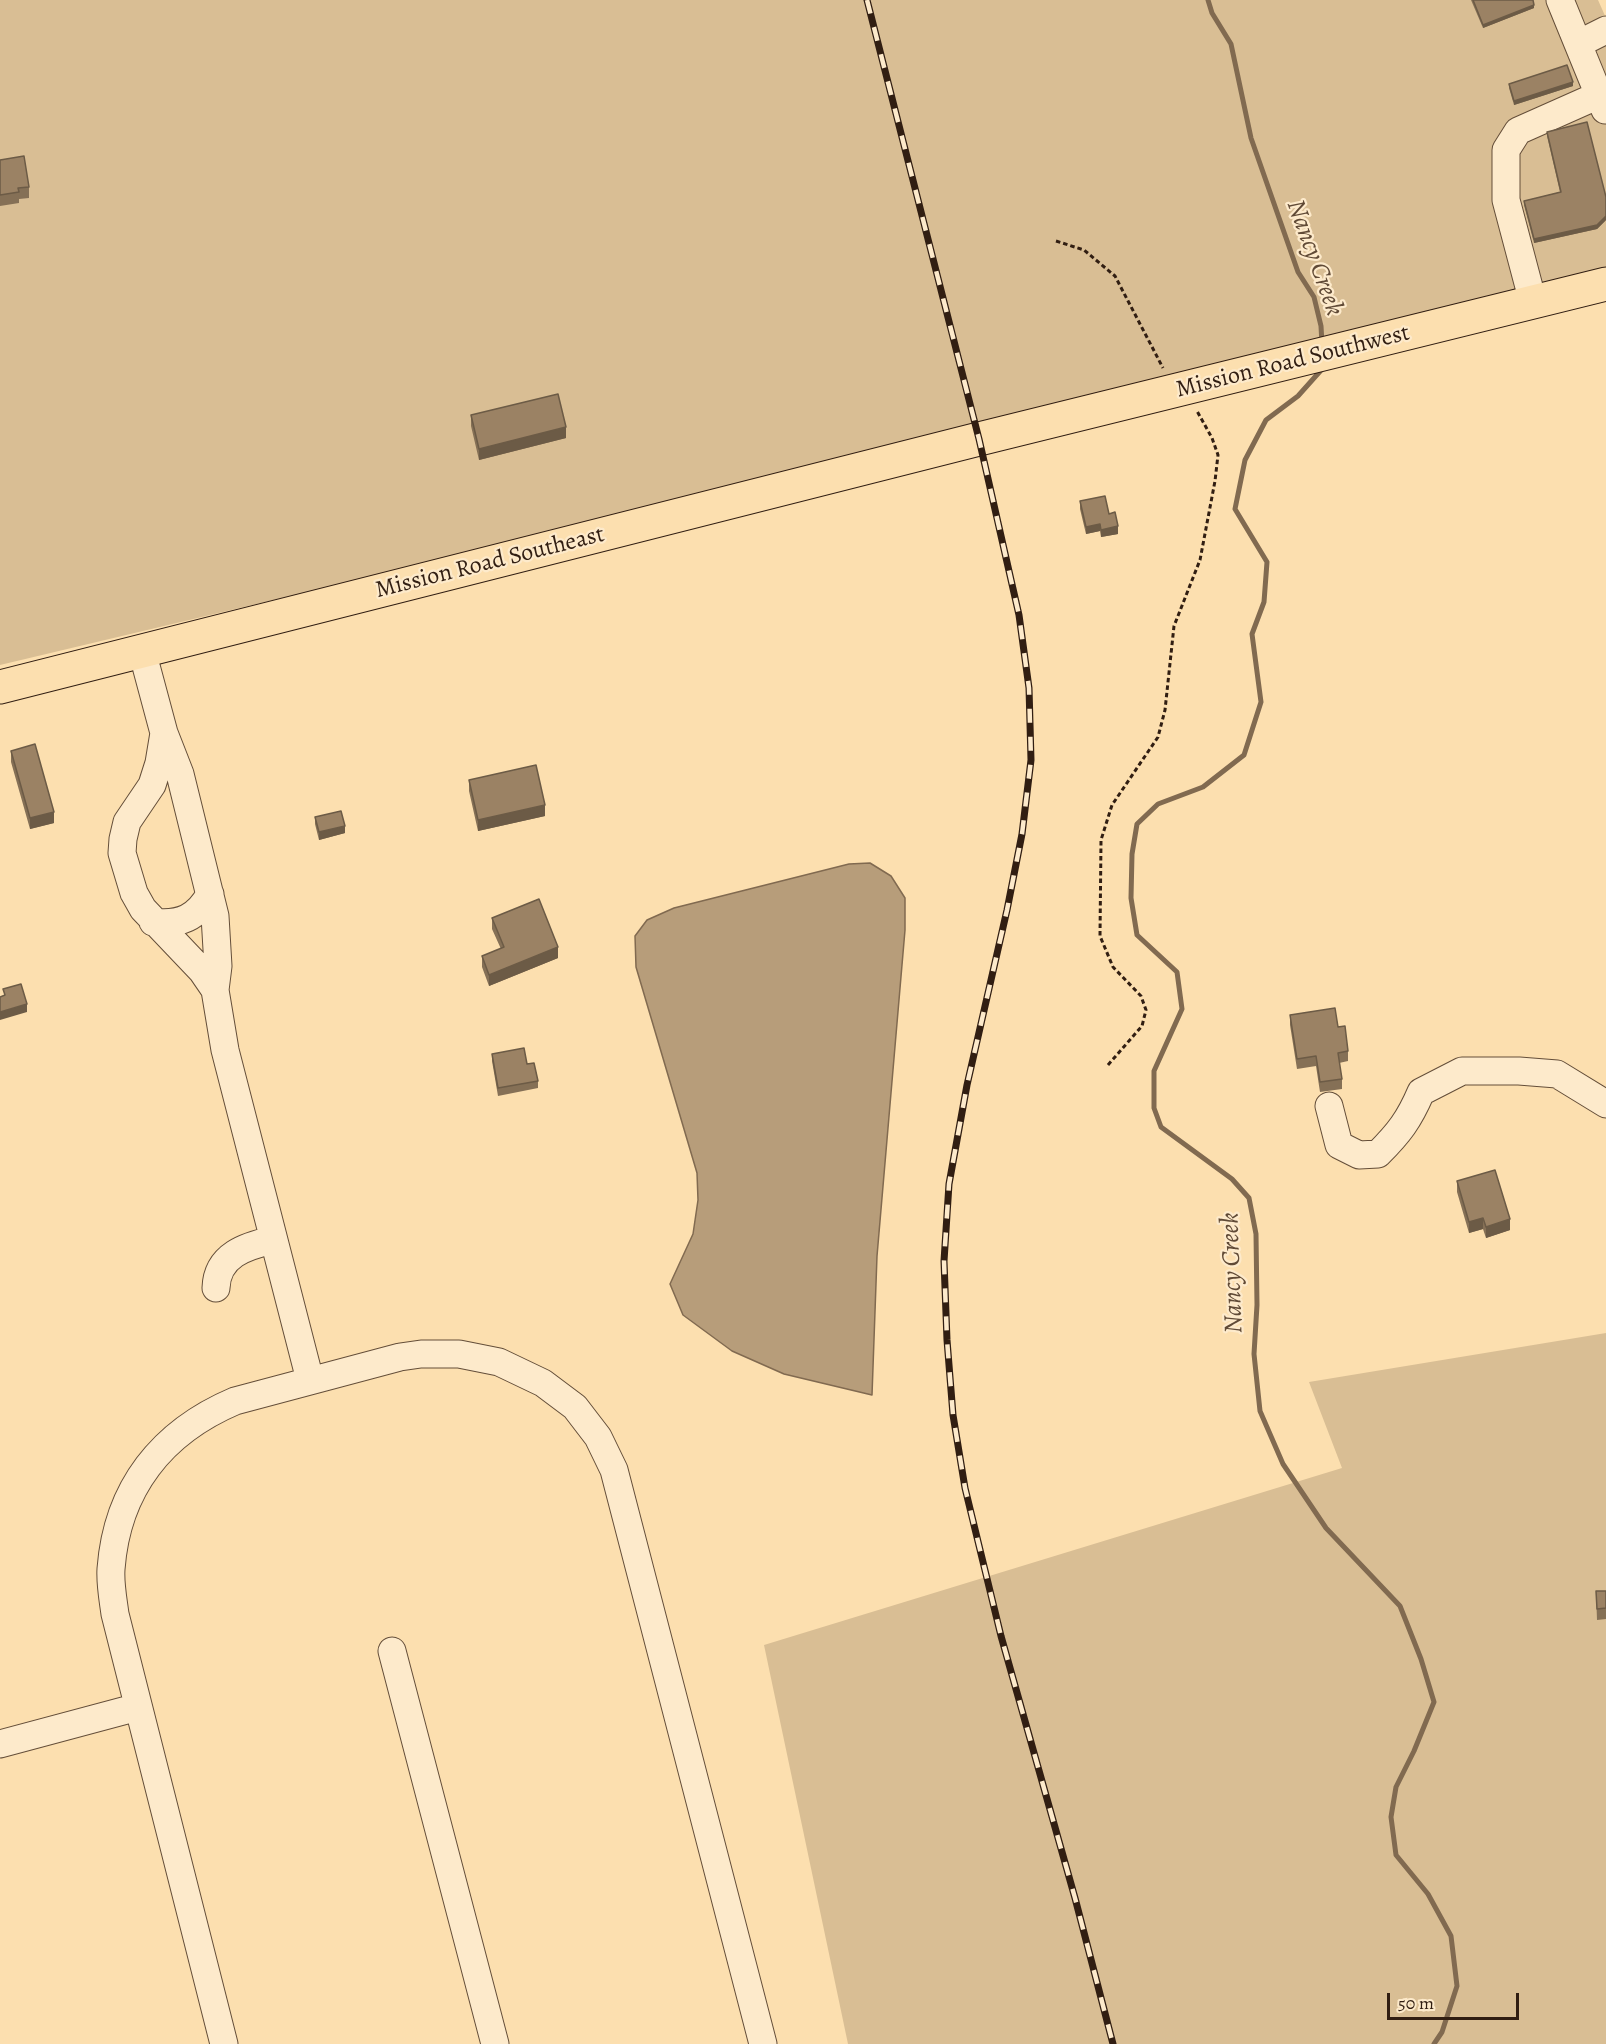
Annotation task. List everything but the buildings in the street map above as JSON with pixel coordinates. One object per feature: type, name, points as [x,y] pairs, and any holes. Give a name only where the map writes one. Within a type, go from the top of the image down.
[{"type":"main road","name":"Mission Road Southwest","points":[[980,439],[1606,284]]},
{"type":"main road","name":"Mission Road Southeast","points":[[0,687],[980,439]]},
{"type":"street","points":[[1533,302],[1506,200],[1506,150],[1518,131],[1603,103],[1560,0]]},
{"type":"street","points":[[1578,44],[1606,30]]},
{"type":"street","points":[[142,651],[164,734],[180,774],[210,894],[218,942],[215,990],[225,1050],[310,1380]]},
{"type":"street","points":[[164,734],[152,785],[127,822],[122,853],[134,892],[143,909],[202,971],[215,990]]},
{"type":"street","points":[[153,922],[166,924],[178,922],[199,910],[210,894]]},
{"type":"street","points":[[1329,1106],[1339,1145],[1359,1155],[1378,1154],[1411,1116],[1421,1092],[1462,1071],[1557,1074],[1606,1104]]},
{"type":"street","points":[[216,1288],[216,1277],[220,1267],[231,1257],[242,1250],[273,1240]]},
{"type":"street","points":[[224,2044],[115,1614],[111,1571],[114,1547],[129,1498],[143,1473],[160,1450],[196,1420],[234,1401],[400,1357],[421,1354],[459,1354],[499,1362],[543,1383],[575,1407],[598,1437],[614,1470],[763,2044]]},
{"type":"street","points":[[392,1651],[495,2044]]},
{"type":"street","points":[[0,1744],[138,1707]]},
{"type":"path","points":[[1056,241],[1084,250],[1115,276],[1180,389],[1212,438],[1218,455],[1200,560],[1174,626],[1165,710],[1158,737],[1112,805],[1101,840],[1100,936],[1113,967],[1141,996],[1146,1010],[1142,1026],[1108,1065]]},
{"type":"shaded area","points":[[0,0],[1598,0],[1606,18],[1606,283],[0,665]]},
{"type":"shaded area","points":[[870,863],[891,876],[905,898],[905,930],[877,1256],[872,1395],[784,1374],[732,1351],[683,1315],[670,1284],[693,1234],[698,1200],[697,1173],[636,967],[635,936],[647,920],[674,908],[849,864]]},
{"type":"shaded area","points":[[1606,1333],[1606,2044],[848,2044],[764,1645],[1342,1468],[1309,1382]]},
{"type":"waterway","name":"Nancy Creek","points":[[1208,0],[1212,13],[1231,44],[1251,138],[1298,272],[1314,297],[1321,326],[1322,344]]},
{"type":"waterway","name":"Nancy Creek","points":[[1323,368],[1298,396],[1266,420],[1245,460],[1235,509],[1267,562],[1264,602],[1252,634],[1261,702],[1244,755],[1203,787],[1158,804],[1137,824],[1132,854],[1131,898],[1137,935],[1177,972],[1182,1009],[1154,1071],[1154,1108],[1161,1127],[1232,1179],[1249,1198],[1256,1234],[1257,1305],[1254,1354],[1260,1411],[1283,1464],[1326,1528],[1400,1606],[1421,1659],[1434,1702],[1396,1787],[1391,1817],[1396,1855],[1428,1894],[1451,1936],[1457,1986],[1442,2032],[1434,2044]]},
{"type":"railway","points":[[867,0],[979,439],[1019,615],[1029,688],[1031,760],[1022,834],[967,1085],[949,1184],[944,1261],[953,1415],[965,1488],[1001,1636],[1075,1898],[1113,2044]]}]
